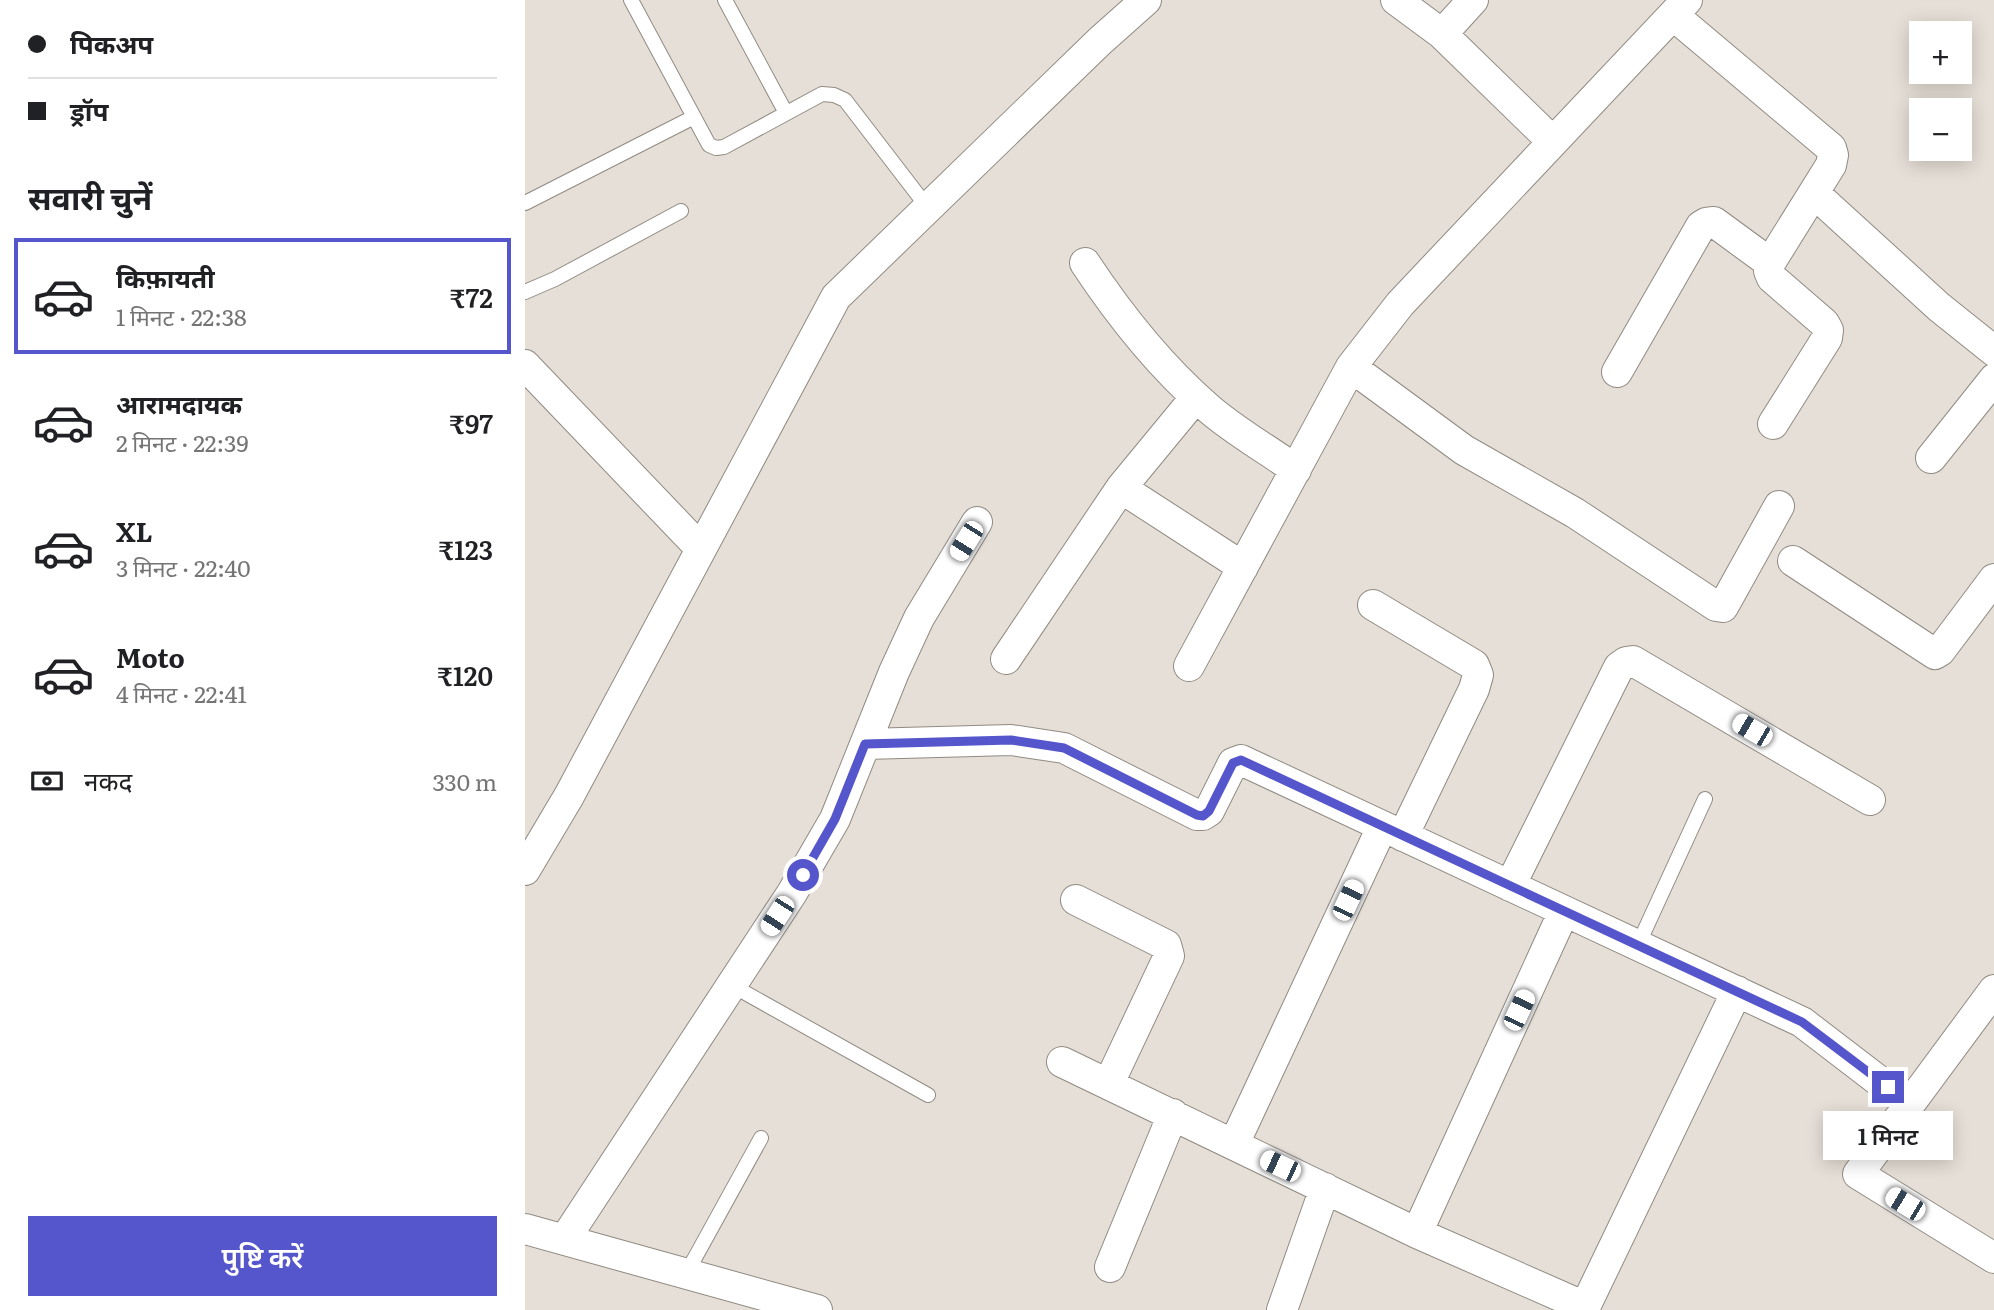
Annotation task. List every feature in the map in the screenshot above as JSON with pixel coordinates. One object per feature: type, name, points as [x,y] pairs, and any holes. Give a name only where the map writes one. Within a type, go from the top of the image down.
[{"type":"street","points":[[525,870],[569,796],[836,297],[1100,41],[1146,0]]},
{"type":"street","points":[[1396,0],[1442,34],[1553,142]]},
{"type":"street","points":[[1442,34],[1473,0]]},
{"type":"street","points":[[1189,666],[1351,367],[1400,304],[1680,7],[1831,148],[1833,155],[1831,166],[1770,263],[1772,278],[1824,323],[1828,330],[1827,338],[1773,424]]},
{"type":"street","points":[[1814,193],[1939,307],[1994,351]]},
{"type":"street","points":[[1617,372],[1701,226],[1714,222],[1770,263]]},
{"type":"street","points":[[1085,263],[1116,310],[1176,379],[1210,410],[1296,470]]},
{"type":"street","points":[[525,365],[701,549]]},
{"type":"street","points":[[1351,367],[1464,450],[1574,513],[1716,606],[1723,607],[1779,506]]},
{"type":"street","points":[[1931,458],[1994,379]]},
{"type":"street","points":[[1006,659],[1121,488],[1196,397]]},
{"type":"street","points":[[1121,488],[1243,567]]},
{"type":"street","points":[[565,1239],[792,894],[835,819],[894,672],[919,618],[977,522]]},
{"type":"street","points":[[1793,561],[1935,654],[1940,652],[1994,579]]},
{"type":"street","points":[[1234,1144],[1392,831],[1474,689],[1478,674],[1474,665],[1373,605]]},
{"type":"street","points":[[1510,886],[1619,667],[1626,662],[1633,661],[1871,800]]},
{"type":"street","points":[[865,744],[1011,740],[1064,748],[1203,816],[1209,811],[1233,763],[1241,760],[1802,1022],[1909,1104]]},
{"type":"street","points":[[1076,900],[1166,945],[1169,950],[1169,956],[1109,1083]]},
{"type":"street","points":[[1417,1233],[1564,911]]},
{"type":"street","points":[[1994,990],[1858,1174],[1994,1258]]},
{"type":"street","points":[[1062,1062],[1417,1233],[1584,1309],[1737,991]]},
{"type":"street","points":[[1110,1267],[1173,1114]]},
{"type":"street","points":[[1282,1310],[1325,1188]]},
{"type":"street","points":[[525,1229],[817,1310]]},
{"type":"lane","points":[[631,0],[709,145],[716,148],[725,147],[822,94],[834,95],[845,100],[928,208]]},
{"type":"lane","points":[[725,0],[786,113]]},
{"type":"lane","points":[[525,203],[694,117]]},
{"type":"lane","points":[[525,292],[555,279],[681,211]]},
{"type":"lane","points":[[1638,945],[1705,799]]},
{"type":"lane","points":[[733,986],[928,1095]]},
{"type":"lane","points":[[686,1273],[761,1138]]},
{"type":"route","points":[[803,875],[835,819],[865,744],[1011,740],[1064,748],[1203,816],[1209,811],[1233,763],[1241,760],[1802,1022],[1888,1087]]}]
